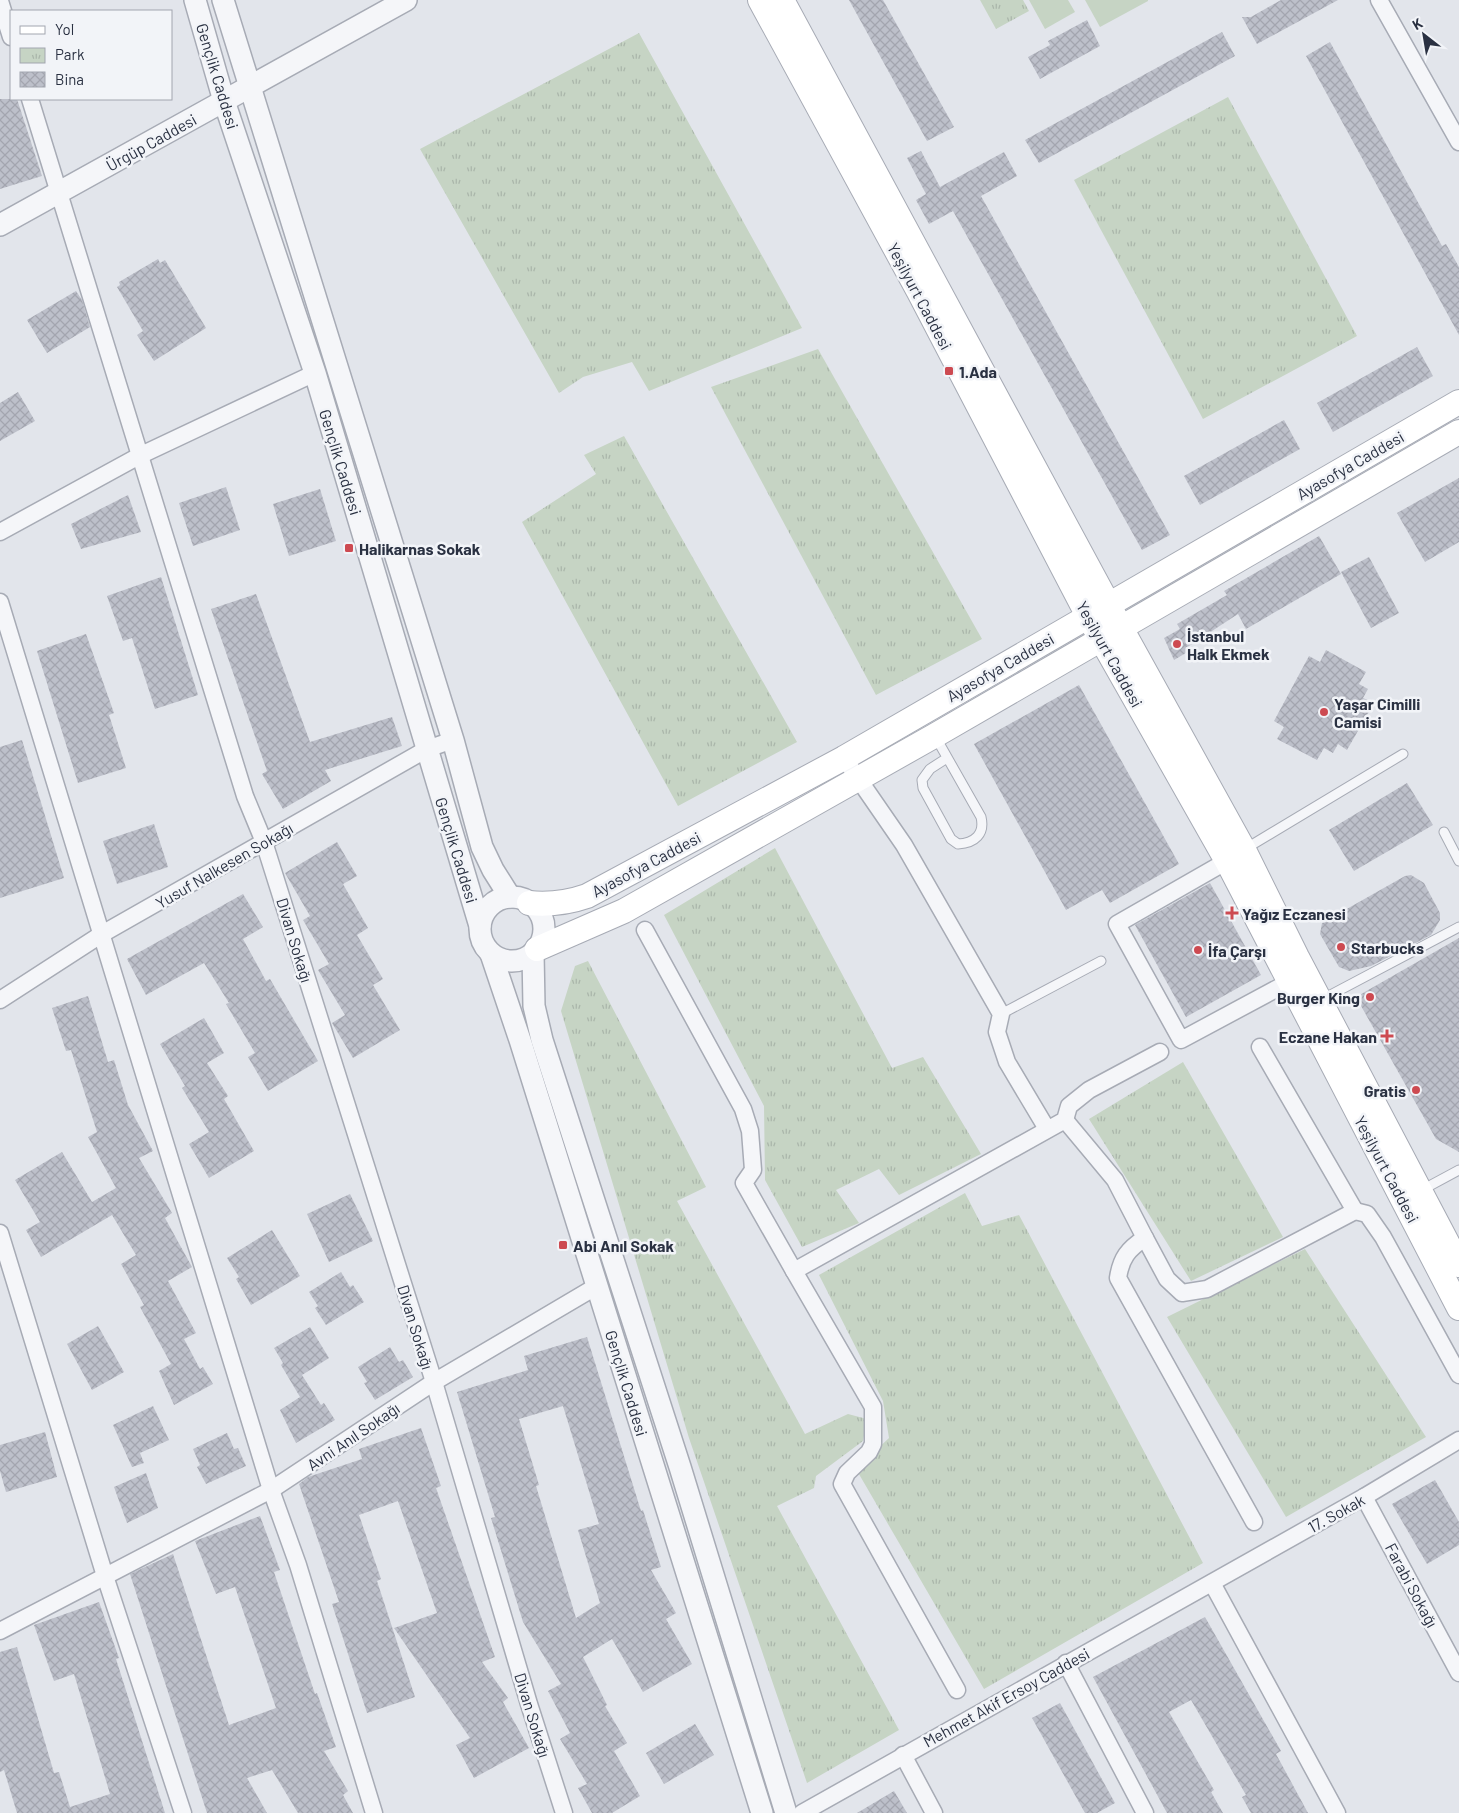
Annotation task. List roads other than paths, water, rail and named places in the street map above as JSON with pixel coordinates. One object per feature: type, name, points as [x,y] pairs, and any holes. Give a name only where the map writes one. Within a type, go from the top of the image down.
[{"type":"main road","name":"Yeşilyurt Caddesi","points":[[760,0],[878,196]]},
{"type":"main road","name":"Yeşilyurt Caddesi","points":[[782,0],[878,196],[908,252],[1109,604],[1111,634]]},
{"type":"main road","name":"Yeşilyurt Caddesi","points":[[908,252],[1088,616],[1111,634],[1321,1001],[1459,1266]]},
{"type":"main road","name":"Ayasofya Caddesi","points":[[520,900],[548,905],[568,902],[587,896],[844,758],[1459,402]]},
{"type":"main road","name":"Ayasofya Caddesi","points":[[535,951],[624,911],[858,780],[1459,432]]},
{"type":"main road","name":"Yeşilyurt Caddesi","points":[[1236,855],[1289,982],[1459,1308]]},
{"type":"street","name":"Gençlik Caddesi","points":[[195,0],[224,101],[315,373],[480,926]]},
{"type":"street","name":"Gençlik Caddesi","points":[[223,0],[453,740],[482,846],[493,870],[520,900]]},
{"type":"street","name":"Ürgüp Caddesi","points":[[0,224],[406,0]]},
{"type":"street","points":[[1379,0],[1459,142]]},
{"type":"street","points":[[0,1],[10,34]]},
{"type":"street","name":"Divan Sokağı","points":[[30,100],[245,796],[264,842],[434,1382],[529,1704],[564,1813]]},
{"type":"street","points":[[0,532],[140,456],[315,373]]},
{"type":"street","points":[[0,602],[271,1490],[298,1565],[374,1813]]},
{"type":"street","name":"Yusuf Nalkesen Sokağı","points":[[0,1000],[102,934],[427,749],[453,740]]},
{"type":"street","points":[[844,758],[904,844],[1001,1014],[997,1032],[1007,1062],[1046,1129]]},
{"type":"street","points":[[1236,855],[1117,924],[1182,1040],[1289,982]]},
{"type":"street","points":[[499,900],[520,900],[542,919],[544,929],[535,951],[520,960],[510,962],[491,954],[480,936],[480,926],[483,915],[490,906],[499,900]]},
{"type":"street","points":[[645,930],[743,1109],[750,1131],[753,1170],[744,1183],[873,1407],[873,1444],[868,1452],[847,1473],[842,1484],[957,1690]]},
{"type":"street","name":"Gençlik Caddesi","points":[[535,951],[534,1006],[542,1040],[680,1467],[786,1813]]},
{"type":"street","name":"Gençlik Caddesi","points":[[491,954],[762,1813]]},
{"type":"street","points":[[1260,1047],[1354,1210],[1367,1214],[1383,1237],[1459,1375]]},
{"type":"street","points":[[794,1271],[1065,1120],[1069,1106],[1089,1090],[1160,1052]]},
{"type":"street","points":[[1065,1120],[1115,1180],[1167,1279],[1182,1293],[1207,1288],[1354,1210]]},
{"type":"street","points":[[0,1233],[105,1576],[183,1813]]},
{"type":"street","points":[[1145,1238],[1130,1248],[1120,1263],[1118,1278],[1254,1522]]},
{"type":"street","name":"Avni Anıl Sokağı","points":[[0,1631],[271,1490],[434,1382],[597,1286]]},
{"type":"street","name":"17. Sokak","points":[[1212,1583],[1364,1497],[1459,1440]]},
{"type":"street","name":"Farabi Sokağı","points":[[1364,1497],[1459,1673]]},
{"type":"street","points":[[1212,1583],[1337,1813]]},
{"type":"street","name":"Mehmet Akif Ersoy Caddesi","points":[[802,1813],[1066,1663],[1212,1583]]},
{"type":"street","points":[[1066,1663],[1145,1813]]},
{"type":"street","points":[[903,1755],[934,1813]]},
{"type":"lane","points":[[934,736],[947,758],[981,817],[983,825],[981,833],[975,840],[965,844],[958,844],[951,839],[924,788],[922,780],[930,769],[947,758]]},
{"type":"lane","points":[[1236,855],[1403,754]]},
{"type":"lane","points":[[1444,832],[1459,860]]},
{"type":"lane","points":[[1321,1001],[1459,927]]},
{"type":"lane","points":[[1001,1014],[1100,961]]},
{"type":"lane","points":[[1420,1191],[1459,1170]]},
{"type":"place","name":"1.Ada","points":[[949,371]]},
{"type":"place","name":"Halikarnas Sokak","points":[[349,548]]},
{"type":"place","name":"İstanbul Halk Ekmek","points":[[1177,644]]},
{"type":"place","name":"Yaşar Cimilli Camisi","points":[[1324,712]]},
{"type":"place","name":"Yağız Eczanesi","points":[[1232,913]]},
{"type":"place","name":"Starbucks","points":[[1341,947]]},
{"type":"place","name":"İfa Çarşı","points":[[1198,950]]},
{"type":"place","name":"Burger King","points":[[1370,997]]},
{"type":"place","name":"Eczane Hakan","points":[[1387,1036]]},
{"type":"place","name":"Gratis","points":[[1416,1090]]},
{"type":"place","name":"Abi Anıl Sokak","points":[[563,1245]]}]
